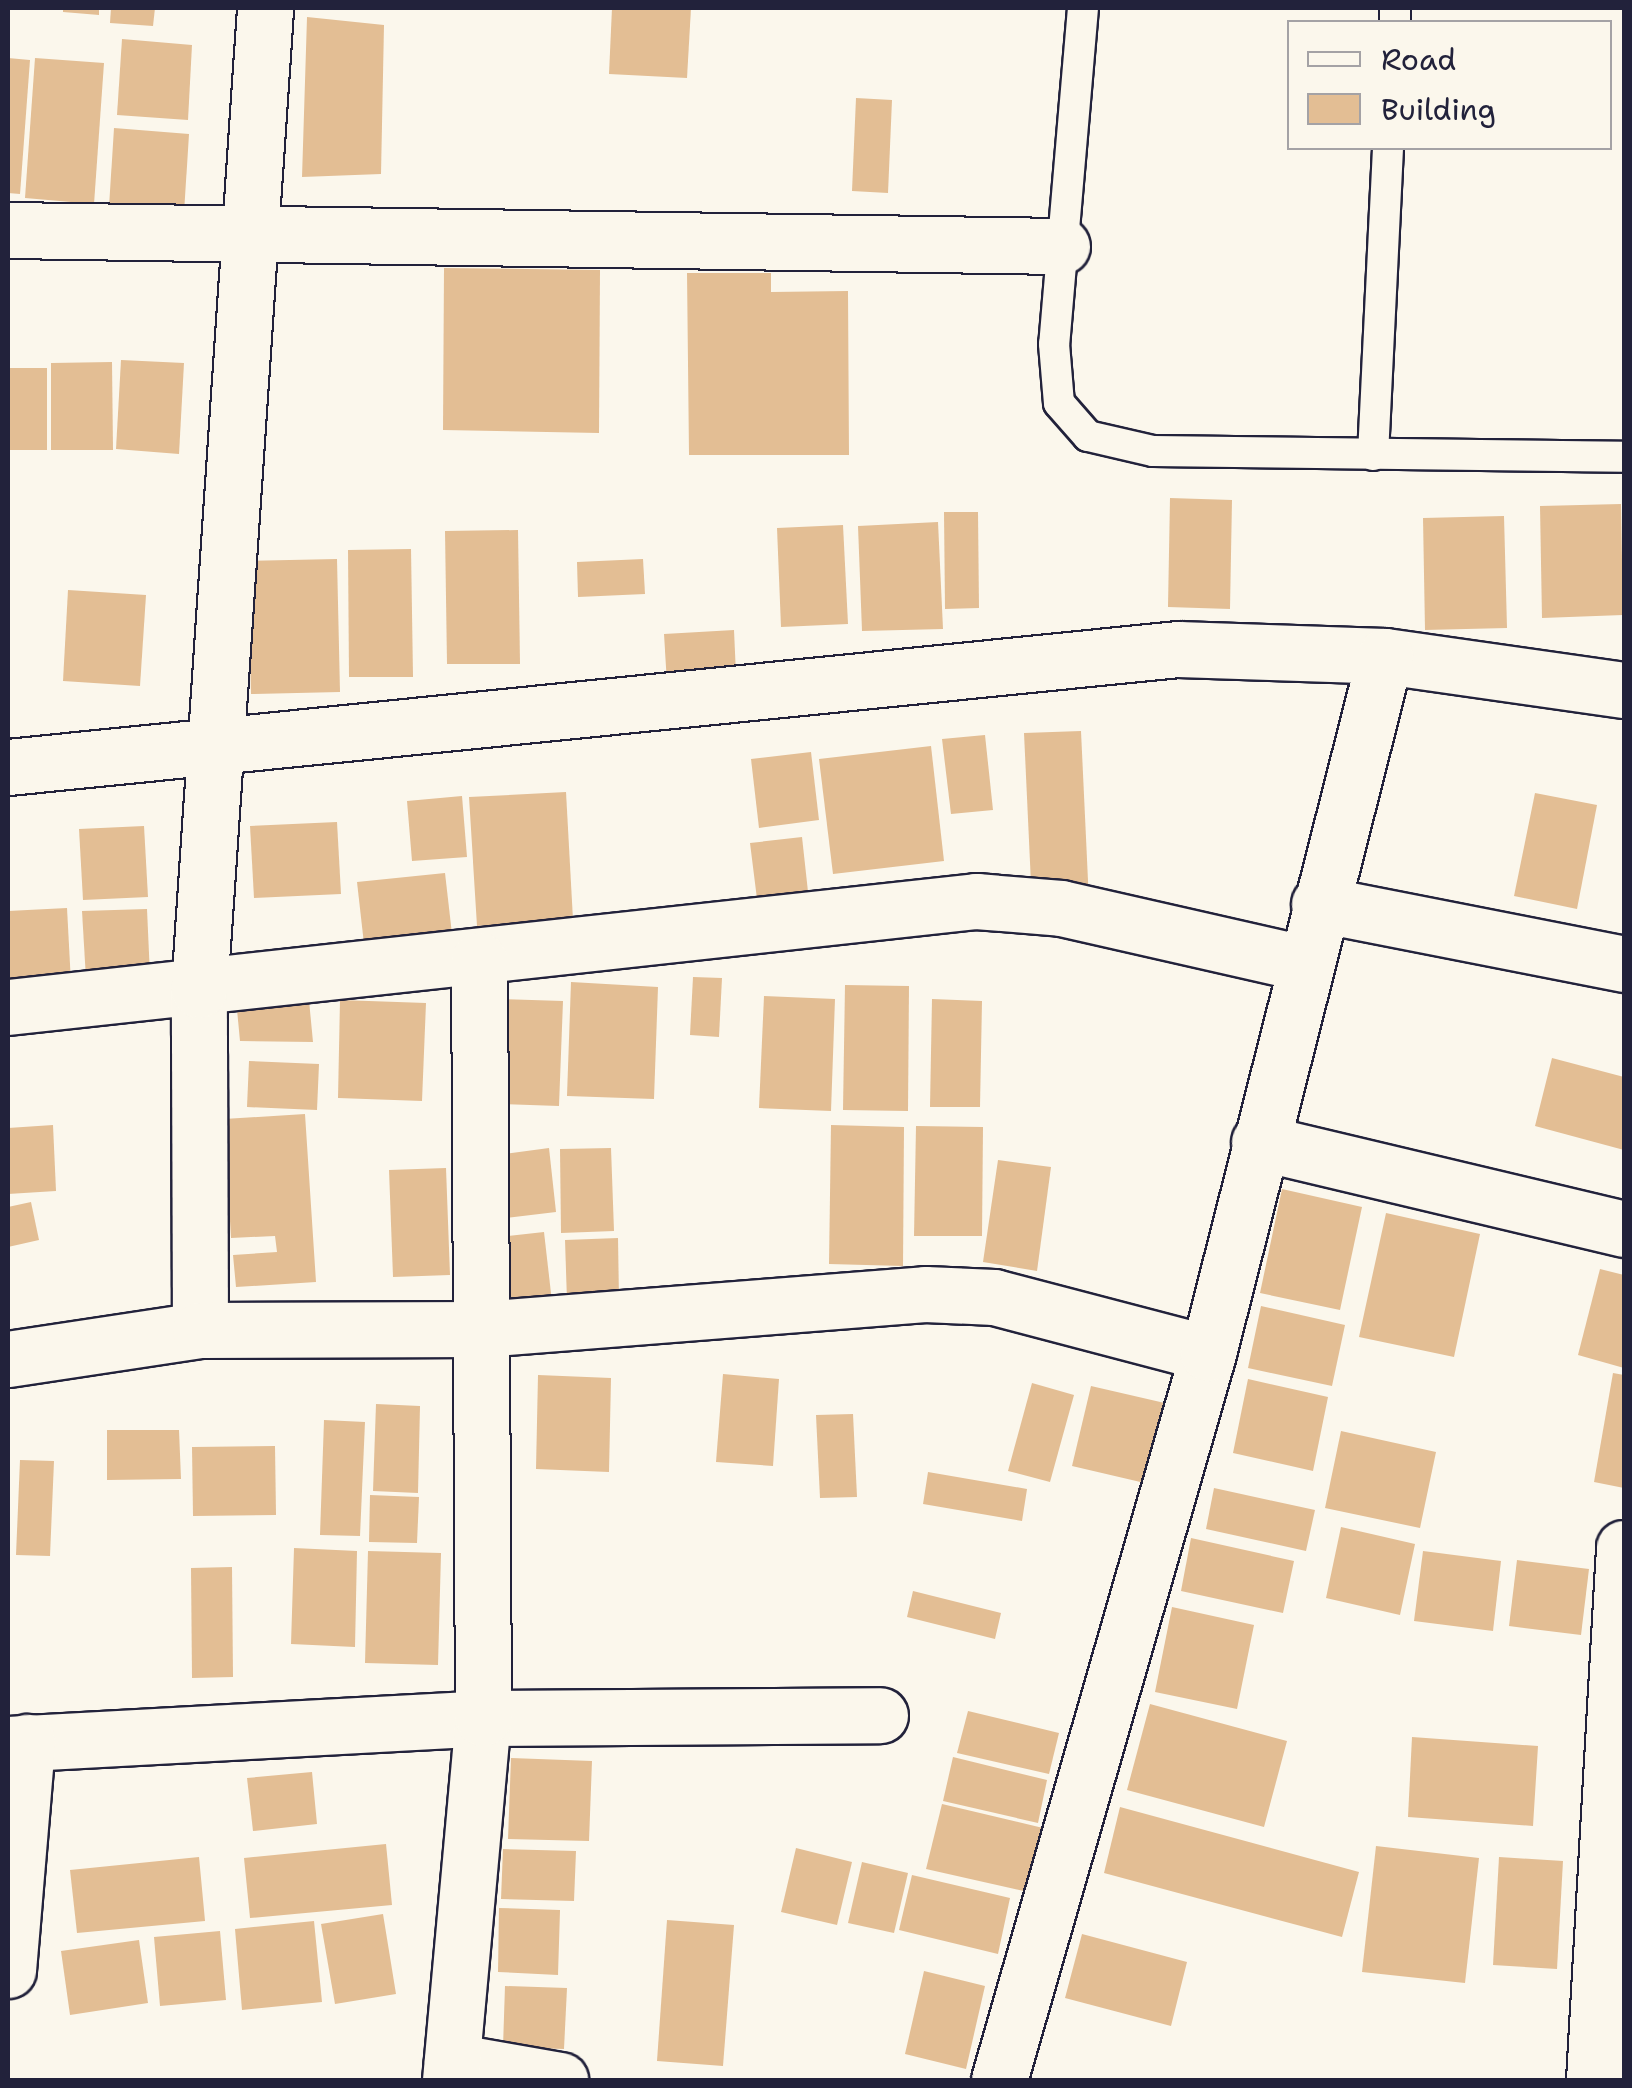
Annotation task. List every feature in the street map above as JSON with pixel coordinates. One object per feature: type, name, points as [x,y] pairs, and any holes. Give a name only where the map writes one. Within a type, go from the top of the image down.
[{"type":"street","points":[[200,1330],[199,990],[265,8]]},
{"type":"street","points":[[8,230],[1062,246]]},
{"type":"street","points":[[8,768],[1158,651],[1385,656],[1624,690]]},
{"type":"street","points":[[999,2080],[1208,1353],[1303,963],[1385,656]]},
{"type":"street","points":[[8,1007],[479,960],[976,902],[1061,908],[1303,963]]},
{"type":"street","points":[[1319,904],[1624,964]]},
{"type":"street","points":[[479,960],[483,1718],[451,2071],[560,2080]]},
{"type":"street","points":[[1259,1142],[1624,1229]]},
{"type":"street","points":[[8,1359],[200,1330],[481,1328],[925,1294],[994,1296],[1208,1353]]},
{"type":"street","points":[[1594,2080],[1624,1548]]},
{"type":"street","points":[[8,1970],[17,1743],[483,1718],[880,1715]]},
{"type":"lane","points":[[1082,8],[1054,344],[1059,403],[1088,436],[1152,451],[1624,456]]},
{"type":"lane","points":[[1373,455],[1388,150]]},
{"type":"building","points":[[63,8],[99,8],[99,15],[63,12]]},
{"type":"building","points":[[111,8],[155,8],[153,26],[110,23]]},
{"type":"building","points":[[612,8],[691,8],[687,78],[609,74]]},
{"type":"building","points":[[307,17],[384,25],[381,174],[302,177]]},
{"type":"building","points":[[122,39],[192,45],[188,120],[117,115]]},
{"type":"building","points":[[8,58],[30,60],[20,194],[8,193]]},
{"type":"building","points":[[35,58],[104,63],[94,204],[25,198]]},
{"type":"building","points":[[856,98],[892,100],[888,193],[852,191]]},
{"type":"building","points":[[114,128],[189,134],[184,213],[109,207]]},
{"type":"building","points":[[444,268],[600,270],[599,433],[443,430]]},
{"type":"building","points":[[687,273],[771,273],[771,292],[848,291],[849,455],[689,455]]},
{"type":"building","points":[[121,360],[184,363],[179,454],[116,449]]},
{"type":"building","points":[[112,362],[113,450],[51,450],[51,363]]},
{"type":"building","points":[[8,368],[47,368],[47,450],[8,450]]},
{"type":"building","points":[[1170,498],[1232,500],[1230,609],[1168,607]]},
{"type":"building","points":[[1621,504],[1623,615],[1542,618],[1540,506]]},
{"type":"building","points":[[944,512],[978,512],[979,608],[945,609]]},
{"type":"building","points":[[1504,516],[1507,628],[1425,630],[1423,518]]},
{"type":"building","points":[[938,522],[943,629],[862,631],[858,526]]},
{"type":"building","points":[[843,525],[848,624],[781,627],[777,528]]},
{"type":"building","points":[[518,530],[520,664],[447,664],[445,531]]},
{"type":"building","points":[[411,549],[413,677],[349,677],[348,550]]},
{"type":"building","points":[[337,559],[340,692],[251,694],[248,561]]},
{"type":"building","points":[[643,559],[645,594],[578,597],[577,562]]},
{"type":"building","points":[[68,590],[146,595],[140,686],[63,681]]},
{"type":"building","points":[[734,630],[737,697],[668,700],[664,634]]},
{"type":"building","points":[[1081,731],[1089,902],[1032,905],[1024,733]]},
{"type":"building","points":[[985,735],[993,810],[951,814],[942,739]]},
{"type":"building","points":[[931,746],[944,861],[833,874],[819,759]]},
{"type":"building","points":[[811,752],[819,820],[759,828],[751,759]]},
{"type":"building","points":[[566,792],[573,920],[477,926],[469,797]]},
{"type":"building","points":[[1535,793],[1597,805],[1577,909],[1514,896]]},
{"type":"building","points":[[462,796],[467,857],[412,861],[407,801]]},
{"type":"building","points":[[337,822],[341,894],[254,898],[250,826]]},
{"type":"building","points":[[144,826],[148,897],[83,900],[79,829]]},
{"type":"building","points":[[802,837],[809,901],[758,907],[750,843]]},
{"type":"building","points":[[445,873],[452,934],[364,944],[357,882]]},
{"type":"building","points":[[67,908],[71,983],[8,986],[8,911]]},
{"type":"building","points":[[147,909],[150,976],[86,979],[82,911]]},
{"type":"building","points":[[693,977],[722,978],[719,1037],[690,1035]]},
{"type":"building","points":[[571,982],[658,987],[654,1099],[567,1096]]},
{"type":"building","points":[[845,985],[909,986],[908,1111],[843,1110]]},
{"type":"building","points":[[308,990],[313,1042],[240,1041],[236,999]]},
{"type":"building","points":[[764,996],[835,999],[831,1111],[759,1108]]},
{"type":"building","points":[[502,999],[563,1001],[559,1106],[498,1104]]},
{"type":"building","points":[[932,999],[982,1001],[980,1107],[930,1107]]},
{"type":"building","points":[[340,1000],[426,1003],[422,1101],[338,1098]]},
{"type":"building","points":[[1552,1058],[1624,1077],[1624,1150],[1535,1126]]},
{"type":"building","points":[[249,1061],[319,1064],[317,1110],[247,1107]]},
{"type":"building","points":[[305,1114],[316,1282],[236,1287],[233,1255],[277,1252],[275,1236],[231,1238],[224,1119]]},
{"type":"building","points":[[53,1125],[56,1191],[8,1194],[8,1128]]},
{"type":"building","points":[[831,1125],[904,1127],[903,1266],[829,1264]]},
{"type":"building","points":[[916,1126],[983,1127],[982,1236],[914,1236]]},
{"type":"building","points":[[549,1148],[556,1212],[498,1219],[490,1156]]},
{"type":"building","points":[[611,1148],[614,1231],[561,1233],[560,1149]]},
{"type":"building","points":[[998,1160],[1051,1167],[1037,1271],[983,1262]]},
{"type":"building","points":[[446,1168],[450,1275],[393,1277],[389,1170]]},
{"type":"building","points":[[1282,1189],[1362,1207],[1340,1310],[1260,1293]]},
{"type":"building","points":[[31,1202],[39,1240],[8,1247],[8,1207]]},
{"type":"building","points":[[1386,1213],[1480,1234],[1454,1357],[1359,1337]]},
{"type":"building","points":[[544,1232],[552,1302],[498,1308],[490,1238]]},
{"type":"building","points":[[618,1238],[619,1300],[567,1301],[565,1240]]},
{"type":"building","points":[[1600,1269],[1624,1275],[1624,1368],[1578,1355]]},
{"type":"building","points":[[1261,1306],[1345,1325],[1332,1386],[1248,1368]]},
{"type":"building","points":[[1613,1373],[1624,1375],[1624,1488],[1594,1482]]},
{"type":"building","points":[[723,1374],[779,1379],[773,1466],[716,1462]]},
{"type":"building","points":[[538,1375],[611,1378],[609,1472],[536,1469]]},
{"type":"building","points":[[1248,1379],[1328,1397],[1313,1471],[1233,1453]]},
{"type":"building","points":[[1032,1383],[1074,1395],[1050,1482],[1008,1471]]},
{"type":"building","points":[[1091,1386],[1169,1404],[1149,1484],[1072,1466]]},
{"type":"building","points":[[376,1404],[420,1406],[418,1493],[373,1491]]},
{"type":"building","points":[[853,1414],[857,1497],[820,1498],[816,1415]]},
{"type":"building","points":[[324,1420],[365,1422],[360,1536],[320,1535]]},
{"type":"building","points":[[107,1430],[179,1430],[181,1479],[107,1480]]},
{"type":"building","points":[[1341,1431],[1436,1452],[1420,1528],[1325,1508]]},
{"type":"building","points":[[275,1446],[276,1515],[193,1516],[192,1447]]},
{"type":"building","points":[[20,1460],[54,1461],[50,1556],[16,1555]]},
{"type":"building","points":[[928,1472],[1027,1489],[1022,1521],[923,1504]]},
{"type":"building","points":[[1214,1488],[1315,1510],[1306,1551],[1206,1529]]},
{"type":"building","points":[[370,1495],[419,1497],[417,1543],[369,1542]]},
{"type":"building","points":[[1341,1527],[1415,1544],[1400,1615],[1326,1598]]},
{"type":"building","points":[[1191,1538],[1294,1561],[1283,1613],[1181,1591]]},
{"type":"building","points":[[294,1548],[357,1551],[355,1647],[291,1644]]},
{"type":"building","points":[[368,1551],[441,1553],[438,1665],[365,1663]]},
{"type":"building","points":[[1423,1551],[1501,1561],[1493,1631],[1414,1621]]},
{"type":"building","points":[[1517,1560],[1589,1569],[1581,1635],[1509,1626]]},
{"type":"building","points":[[232,1567],[233,1677],[192,1678],[191,1568]]},
{"type":"building","points":[[913,1591],[1001,1613],[995,1639],[907,1617]]},
{"type":"building","points":[[1172,1607],[1254,1625],[1237,1709],[1155,1692]]},
{"type":"building","points":[[1150,1704],[1287,1741],[1264,1827],[1127,1790]]},
{"type":"building","points":[[968,1711],[1059,1733],[1049,1774],[957,1753]]},
{"type":"building","points":[[1412,1737],[1538,1746],[1533,1826],[1408,1817]]},
{"type":"building","points":[[953,1757],[1047,1780],[1038,1823],[943,1801]]},
{"type":"building","points":[[511,1758],[592,1761],[589,1841],[508,1839]]},
{"type":"building","points":[[312,1772],[317,1824],[253,1831],[247,1778]]},
{"type":"building","points":[[942,1804],[1043,1828],[1028,1892],[926,1869]]},
{"type":"building","points":[[1120,1807],[1359,1872],[1342,1937],[1104,1873]]},
{"type":"building","points":[[386,1844],[392,1905],[250,1918],[244,1858]]},
{"type":"building","points":[[1376,1846],[1479,1858],[1465,1983],[1362,1972]]},
{"type":"building","points":[[796,1848],[852,1862],[837,1925],[781,1912]]},
{"type":"building","points":[[503,1849],[576,1851],[574,1901],[501,1899]]},
{"type":"building","points":[[199,1857],[205,1921],[77,1933],[70,1870]]},
{"type":"building","points":[[1499,1857],[1563,1861],[1557,1969],[1493,1965]]},
{"type":"building","points":[[862,1862],[908,1873],[894,1933],[848,1923]]},
{"type":"building","points":[[912,1875],[1010,1898],[998,1954],[899,1930]]},
{"type":"building","points":[[499,1908],[560,1910],[558,1975],[498,1972]]},
{"type":"building","points":[[383,1914],[396,1994],[335,2004],[321,1924]]},
{"type":"building","points":[[667,1920],[734,1925],[723,2066],[657,2061]]},
{"type":"building","points":[[314,1921],[322,2002],[242,2010],[235,1929]]},
{"type":"building","points":[[220,1931],[226,2000],[160,2006],[154,1937]]},
{"type":"building","points":[[1082,1934],[1187,1962],[1171,2026],[1065,1998]]},
{"type":"building","points":[[139,1940],[148,2003],[70,2015],[61,1951]]},
{"type":"building","points":[[924,1971],[985,1986],[966,2069],[905,2054]]},
{"type":"building","points":[[505,1986],[567,1988],[564,2049],[503,2047]]}]
